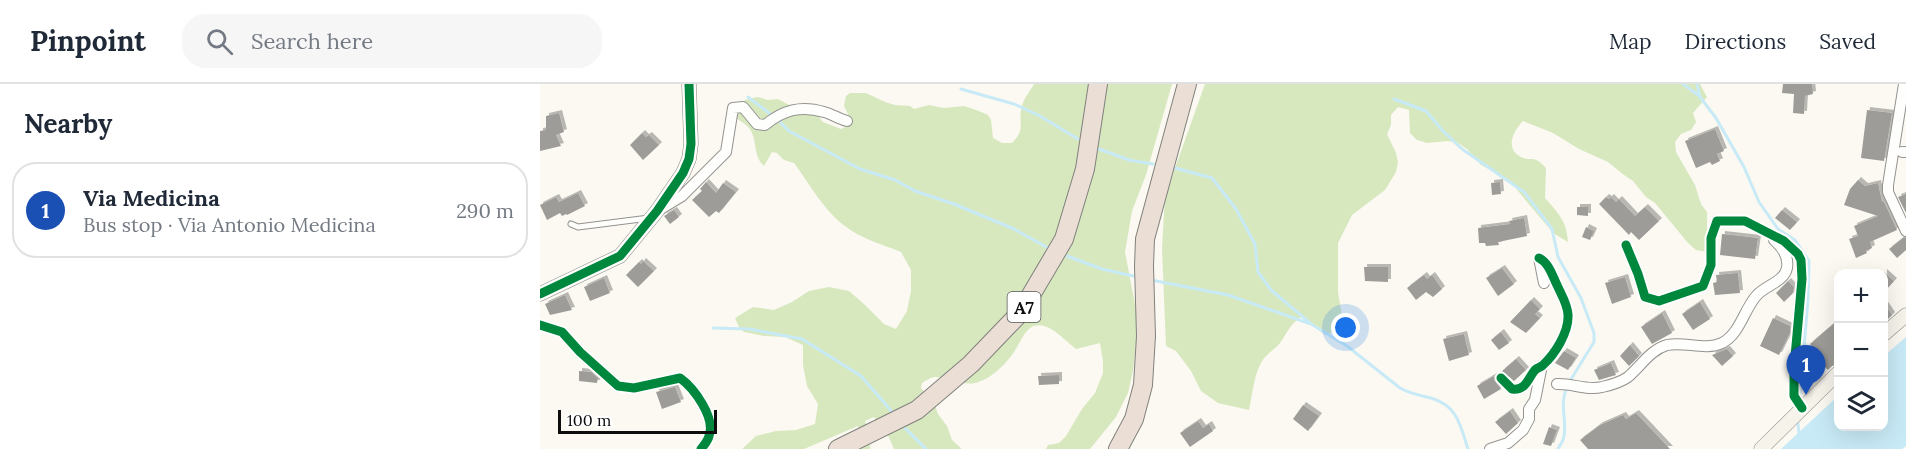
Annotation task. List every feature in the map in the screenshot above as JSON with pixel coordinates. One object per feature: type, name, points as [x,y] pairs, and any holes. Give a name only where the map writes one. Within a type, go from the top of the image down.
[{"type":"highway","name":"A7","points":[[838,449],[917,410],[971,364],[1022,312],[1064,239],[1085,169],[1098,84]]},
{"type":"highway","points":[[1118,449],[1134,419],[1143,385],[1146,336],[1145,239],[1187,84]]},
{"type":"street","points":[[540,294],[620,256],[654,215],[689,159],[691,135],[689,84]]},
{"type":"street","points":[[1904,84],[1887,185],[1906,231]]},
{"type":"street","points":[[654,215],[682,196],[726,152],[733,108],[743,107],[757,124],[765,125],[781,113],[805,108],[825,112],[847,121]]},
{"type":"street","points":[[1626,245],[1645,297],[1659,301],[1703,286],[1711,265],[1711,238],[1717,221],[1744,222],[1784,241],[1801,260],[1802,279],[1794,368],[1794,396],[1802,408]]},
{"type":"street","points":[[1557,384],[1600,388],[1627,377],[1654,352],[1666,345],[1711,346],[1724,342],[1734,333],[1757,295],[1781,279],[1786,271],[1787,257],[1781,246],[1768,233]]},
{"type":"street","points":[[1502,378],[1512,389],[1516,390],[1529,382],[1534,372],[1558,345],[1564,334],[1568,314],[1549,268],[1544,260],[1539,258],[1544,283]]},
{"type":"street","points":[[1888,331],[1906,315]]},
{"type":"street","points":[[540,325],[562,332],[580,352],[618,386],[634,388],[680,378],[689,385],[711,420],[710,436],[701,449]]},
{"type":"street","points":[[1490,449],[1508,443],[1524,430],[1529,419],[1529,409],[1535,400],[1542,365]]},
{"type":"street","points":[[1761,449],[1836,377]]},
{"type":"lane","points":[[572,224],[578,227],[654,215]]},
{"type":"green space","points":[[1034,84],[1172,84],[1146,175],[1132,211],[1125,252],[1138,320],[1133,371],[1128,393],[1116,417],[1090,449],[1046,449],[1048,445],[1059,443],[1066,436],[1082,409],[1095,393],[1103,373],[1103,362],[1100,343],[1076,349],[1058,333],[1037,325],[1028,330],[1007,361],[986,379],[970,384],[934,377],[922,383],[921,388],[935,405],[952,440],[962,449],[894,449],[887,433],[874,417],[865,421],[870,449],[852,449],[862,444],[858,426],[804,449],[742,449],[756,436],[776,431],[796,430],[815,424],[818,404],[807,386],[803,365],[803,345],[785,337],[744,332],[735,318],[753,307],[774,310],[809,291],[829,287],[849,291],[884,324],[896,329],[907,311],[911,291],[911,270],[901,252],[851,231],[837,220],[823,205],[794,163],[772,152],[764,166],[760,162],[752,132],[736,118],[743,102],[758,97],[768,100],[778,99],[791,106],[811,108],[823,122],[841,129],[850,125],[851,120],[844,106],[846,96],[850,93],[866,93],[885,102],[910,106],[914,109],[929,105],[944,108],[964,106],[988,115],[991,120],[993,138],[1002,143],[1012,143],[1019,133],[1023,103]]},
{"type":"green space","points":[[1205,84],[1700,84],[1707,97],[1693,113],[1696,122],[1691,130],[1681,134],[1675,142],[1676,152],[1707,212],[1707,252],[1696,250],[1688,243],[1655,203],[1646,197],[1633,181],[1608,162],[1579,149],[1553,133],[1523,121],[1512,138],[1512,148],[1519,156],[1535,159],[1546,168],[1545,198],[1564,223],[1568,242],[1553,233],[1508,179],[1481,165],[1467,149],[1458,143],[1448,141],[1427,143],[1417,140],[1410,133],[1409,110],[1398,107],[1391,115],[1391,125],[1387,134],[1396,153],[1398,162],[1396,172],[1385,190],[1352,215],[1338,243],[1338,292],[1343,322],[1335,331],[1325,335],[1301,317],[1262,361],[1256,374],[1249,410],[1218,403],[1201,391],[1191,371],[1176,351],[1166,346],[1162,248],[1165,196]]},
{"type":"water","points":[[1906,337],[1906,446],[1902,449],[1781,449],[1834,400],[1834,431],[1888,431],[1888,353]]},
{"type":"building","points":[[1783,84],[1812,84],[1813,94],[1805,96],[1804,114],[1793,113],[1794,94],[1782,93]]},
{"type":"building","points":[[1867,110],[1892,113],[1884,161],[1861,158]]},
{"type":"building","points":[[559,113],[564,132],[556,135],[561,146],[540,151],[540,131],[546,130],[546,116]]},
{"type":"building","points":[[1715,129],[1724,151],[1717,154],[1720,161],[1712,165],[1710,162],[1696,168],[1685,141]]},
{"type":"building","points":[[642,133],[646,137],[649,135],[659,145],[643,160],[630,145]]},
{"type":"building","points":[[1858,180],[1865,186],[1878,183],[1882,202],[1897,230],[1870,242],[1872,248],[1856,258],[1849,239],[1858,236],[1854,226],[1878,216],[1844,205],[1850,189]]},
{"type":"building","points":[[706,182],[716,193],[723,183],[736,192],[719,213],[716,211],[709,217],[692,200],[702,191],[700,189]]},
{"type":"building","points":[[1500,182],[1501,194],[1492,195],[1491,183]]},
{"type":"building","points":[[578,193],[585,206],[567,215],[562,216],[560,213],[547,220],[540,205],[556,197],[559,202]]},
{"type":"building","points":[[1906,194],[1906,213],[1898,197]]},
{"type":"building","points":[[1606,197],[1609,199],[1611,197],[1616,202],[1619,199],[1635,216],[1645,207],[1659,221],[1639,240],[1631,232],[1629,235],[1599,204]]},
{"type":"building","points":[[1577,207],[1588,207],[1588,216],[1577,215]]},
{"type":"building","points":[[674,210],[679,217],[670,224],[664,216]]},
{"type":"building","points":[[1782,210],[1797,222],[1790,230],[1775,218]]},
{"type":"building","points":[[1524,218],[1527,236],[1498,242],[1499,245],[1486,246],[1485,243],[1479,243],[1478,228],[1510,224],[1509,221]]},
{"type":"building","points":[[1586,227],[1594,231],[1590,240],[1582,237]]},
{"type":"building","points":[[1722,234],[1758,238],[1755,259],[1720,255]]},
{"type":"building","points":[[1906,238],[1906,250],[1897,258],[1889,249]]},
{"type":"building","points":[[643,261],[654,271],[638,287],[626,275]]},
{"type":"building","points":[[1364,267],[1388,267],[1388,282],[1365,281]]},
{"type":"building","points":[[1502,268],[1514,284],[1498,296],[1486,278]]},
{"type":"building","points":[[1738,273],[1740,293],[1715,295],[1713,283],[1717,282],[1716,275]]},
{"type":"building","points":[[1424,275],[1427,279],[1432,275],[1442,289],[1433,297],[1426,292],[1416,300],[1407,288]]},
{"type":"building","points":[[1888,276],[1894,281],[1888,288]]},
{"type":"building","points":[[1625,277],[1631,297],[1612,304],[1605,283]]},
{"type":"building","points":[[604,278],[610,293],[590,301],[584,287]]},
{"type":"building","points":[[1788,281],[1794,287],[1793,293],[1784,302],[1776,293]]},
{"type":"building","points":[[565,295],[572,310],[550,315],[545,304]]},
{"type":"building","points":[[1531,300],[1540,309],[1535,314],[1540,318],[1526,333],[1510,322]]},
{"type":"building","points":[[1700,302],[1710,319],[1693,330],[1682,314]]},
{"type":"building","points":[[1662,313],[1672,333],[1652,344],[1641,327]]},
{"type":"building","points":[[1773,318],[1790,326],[1790,333],[1779,355],[1760,346]]},
{"type":"building","points":[[1834,323],[1834,365],[1828,370],[1820,362],[1823,359],[1810,344]]},
{"type":"building","points":[[1501,332],[1509,343],[1499,350],[1491,340]]},
{"type":"building","points":[[1464,334],[1469,355],[1449,361],[1443,339]]},
{"type":"building","points":[[1630,345],[1639,356],[1629,366],[1620,356]]},
{"type":"building","points":[[1727,349],[1733,356],[1722,366],[1712,355]]},
{"type":"building","points":[[1564,351],[1576,358],[1568,370],[1555,363]]},
{"type":"building","points":[[1516,359],[1526,370],[1514,381],[1502,371]]},
{"type":"building","points":[[1611,363],[1616,375],[1599,380],[1594,370]]},
{"type":"building","points":[[579,371],[591,372],[598,378],[597,383],[579,381]]},
{"type":"building","points":[[1059,375],[1059,384],[1039,385],[1038,376]]},
{"type":"building","points":[[1494,376],[1494,380],[1501,389],[1484,399],[1477,386]]},
{"type":"building","points":[[675,387],[681,402],[662,409],[656,392]]},
{"type":"building","points":[[1303,405],[1319,416],[1308,431],[1293,419]]},
{"type":"building","points":[[1510,411],[1518,423],[1506,434],[1495,422]]},
{"type":"building","points":[[1636,413],[1670,449],[1588,449],[1580,440],[1600,425],[1623,415],[1626,419]]},
{"type":"building","points":[[1198,421],[1203,428],[1209,424],[1213,431],[1190,447],[1180,433]]},
{"type":"building","points":[[1549,427],[1557,430],[1551,446],[1543,444]]},
{"type":"waterway","points":[[1683,84],[1698,95]]},
{"type":"waterway","points":[[1697,84],[1700,97],[1716,118],[1744,167],[1759,202],[1778,229],[1795,240],[1809,261],[1800,393]]},
{"type":"waterway","points":[[961,89],[1014,104],[1040,116],[1078,139]]},
{"type":"waterway","points":[[748,97],[773,116]]},
{"type":"waterway","points":[[1394,99],[1426,111],[1462,149],[1524,192],[1552,229],[1558,257],[1581,298],[1594,333],[1594,342],[1570,381]]},
{"type":"waterway","points":[[778,120],[789,131],[860,169],[895,180],[915,191],[954,204],[1014,229],[1050,249]]},
{"type":"waterway","points":[[1099,149],[1129,160],[1153,164]]},
{"type":"waterway","points":[[1175,168],[1212,178],[1236,209],[1255,244],[1258,272],[1271,290],[1309,322]]},
{"type":"waterway","points":[[1067,256],[1102,269],[1133,276]]},
{"type":"waterway","points":[[1151,280],[1228,295],[1311,324],[1347,346],[1400,388],[1447,406],[1460,424],[1468,449]]},
{"type":"waterway","points":[[713,328],[749,329],[802,339],[861,376],[893,413]]},
{"type":"waterway","points":[[1558,449],[1564,438],[1563,406],[1567,387]]},
{"type":"waterway","points":[[1798,424],[1799,434]]},
{"type":"waterway","points":[[905,428],[926,449]]},
{"type":"cycle path","points":[[540,294],[620,256],[657,211],[683,173],[689,159],[691,144],[689,84]]},
{"type":"cycle path","points":[[1626,245],[1645,297],[1659,301],[1703,286],[1711,265],[1711,238],[1717,221],[1745,221],[1784,241],[1801,260],[1802,279],[1794,368],[1794,396],[1802,408]]},
{"type":"cycle path","points":[[1501,378],[1512,389],[1524,386],[1535,370],[1552,355],[1568,322],[1566,303],[1550,270],[1539,258]]},
{"type":"cycle path","points":[[540,325],[562,332],[580,352],[618,386],[634,388],[680,378],[697,396],[707,412],[710,429],[706,443],[701,449]]},
{"type":"place","name":"Via Medicina","points":[[1806,395]]}]
